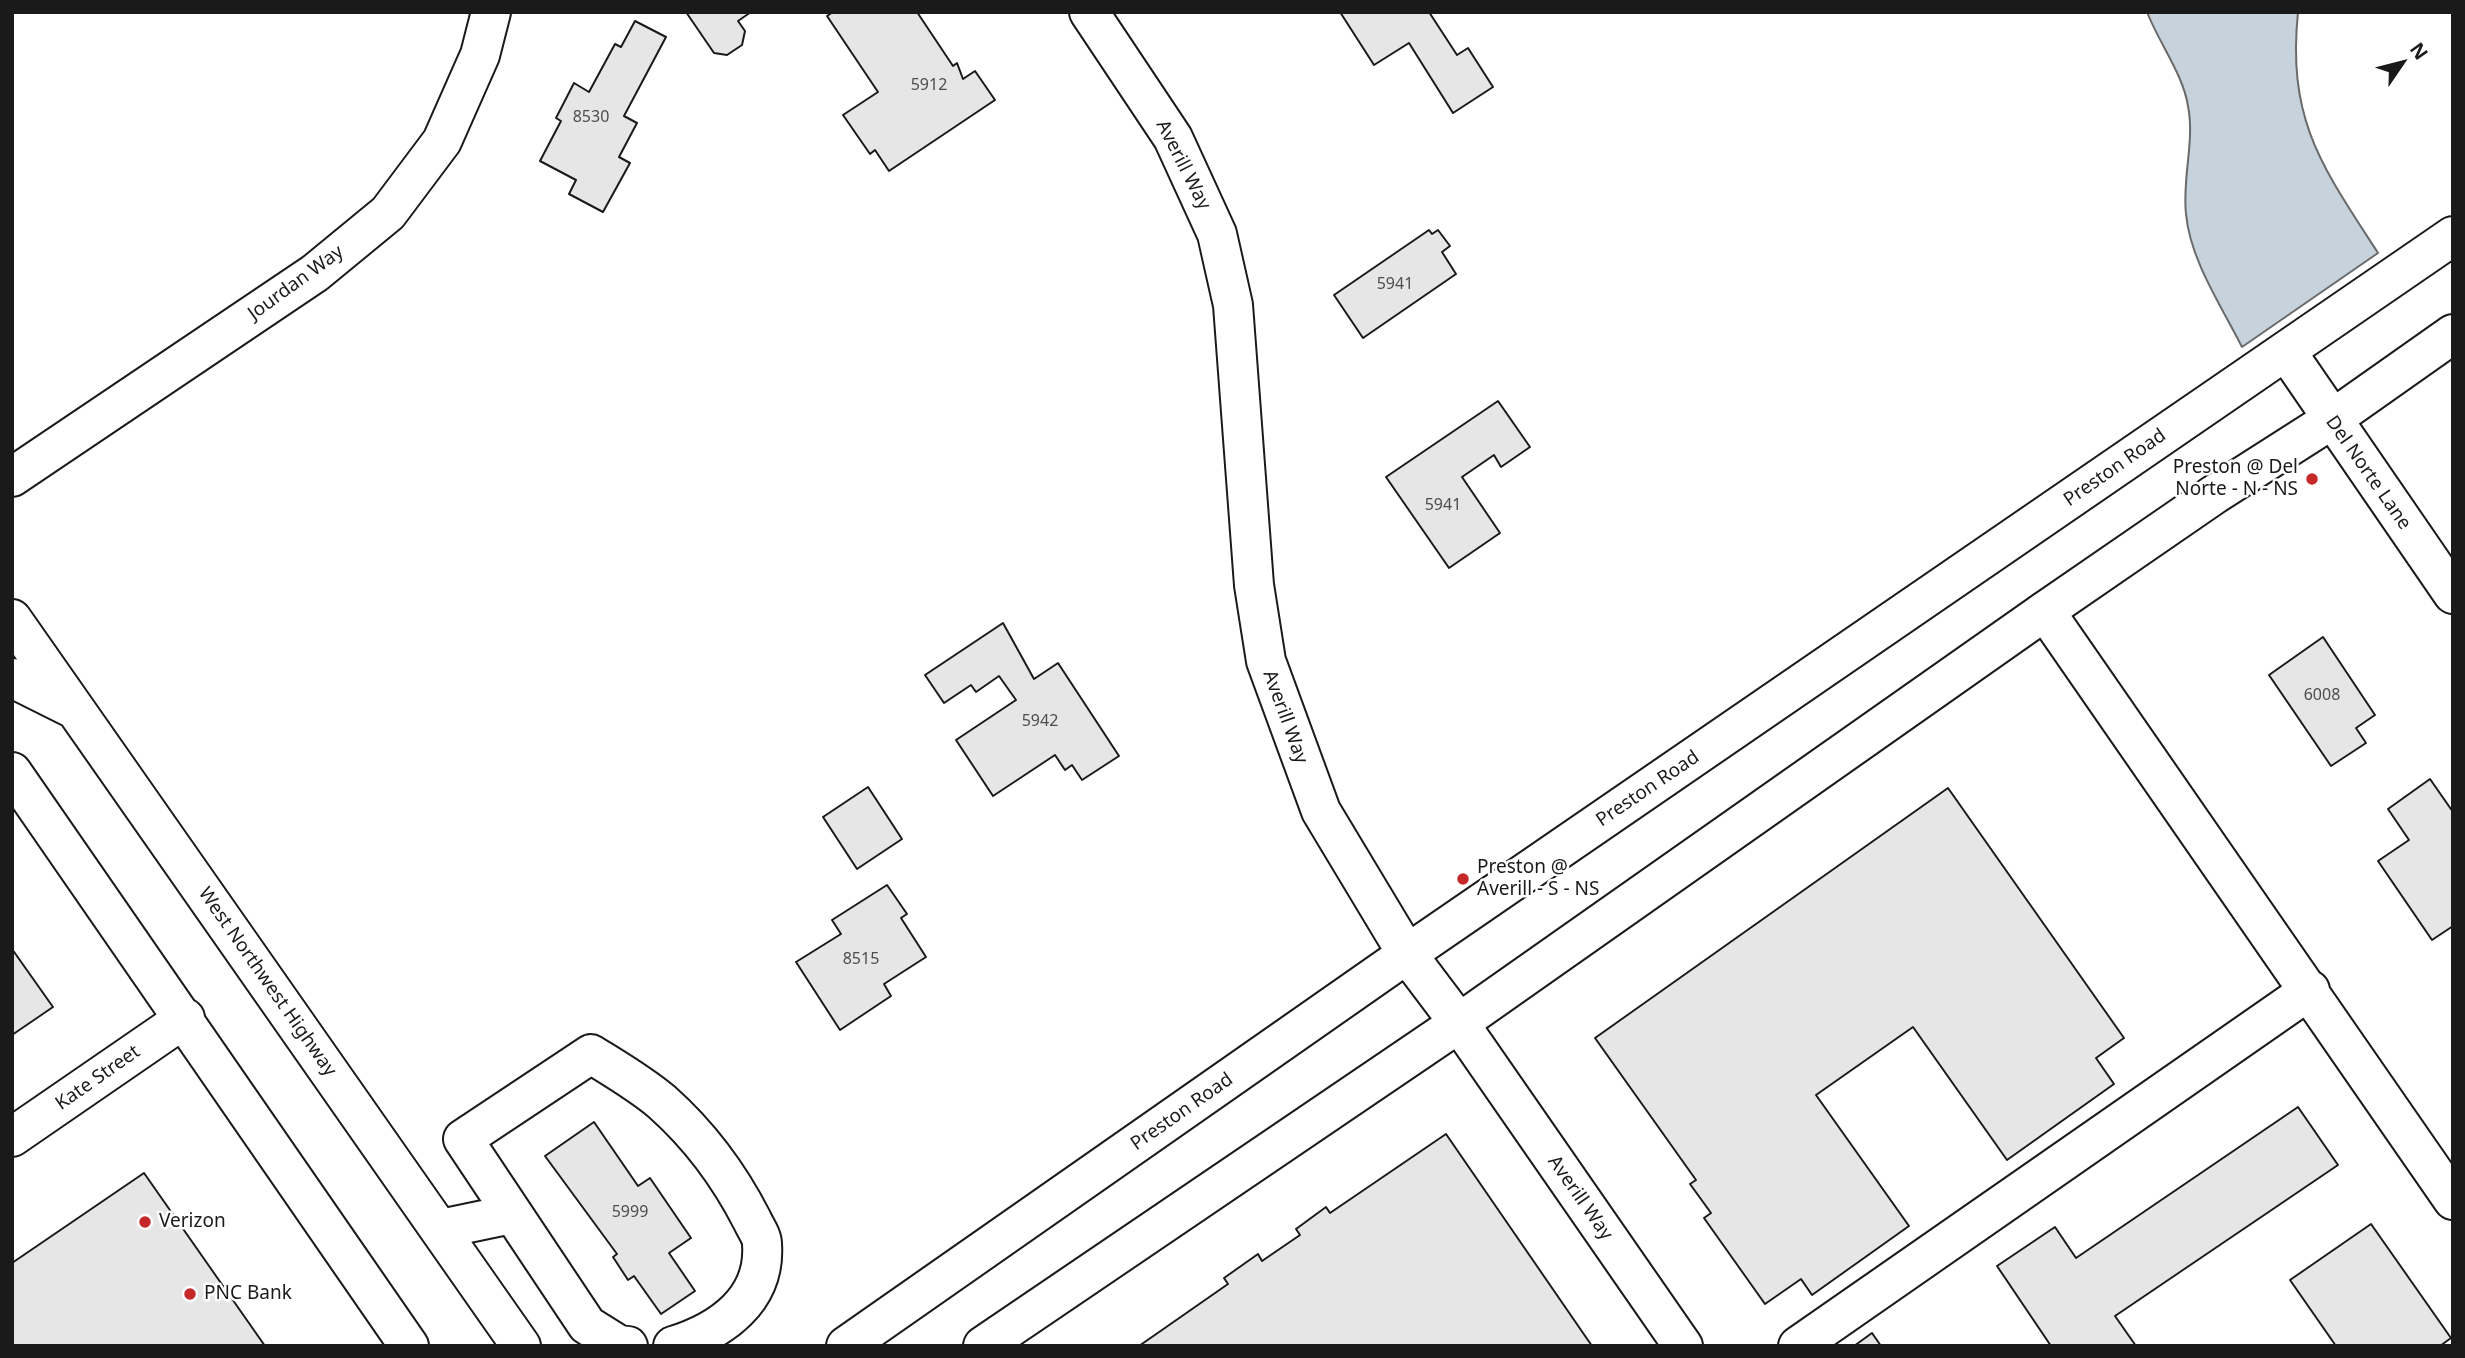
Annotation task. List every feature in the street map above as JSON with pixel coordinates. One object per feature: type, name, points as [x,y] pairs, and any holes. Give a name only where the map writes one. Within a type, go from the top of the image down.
[{"type":"main road","name":"Jourdan Way","points":[[12,477],[315,273],[388,213],[442,141],[480,55],[491,12]]},
{"type":"main road","name":"Averill Way","points":[[1089,12],[1173,138],[1217,234],[1233,305],[1254,584],[1265,661],[1291,738],[1321,811],[1407,954],[1459,1023],[1683,1346]]},
{"type":"main road","name":"Preston Road","points":[[846,1346],[1407,954],[2453,236]]},
{"type":"main road","points":[[983,1346],[1459,1023],[2045,611],[2215,494],[2331,420],[2453,334]]},
{"type":"main road","name":"Del Norte Lane","points":[[2286,351],[2453,594]]},
{"type":"main road","points":[[2045,611],[2453,1200]]},
{"type":"main road","name":"West Northwest Highway","points":[[12,619],[521,1346]]},
{"type":"main road","points":[[12,678],[77,710]]},
{"type":"main road","points":[[12,772],[185,1018],[409,1346]]},
{"type":"main road","points":[[1798,1346],[2310,990]]},
{"type":"main road","name":"Kate Street","points":[[12,1138],[185,1018]]},
{"type":"main road","points":[[628,1346],[582,1335],[512,1214],[463,1139],[592,1054],[660,1100],[699,1137],[738,1194],[762,1241],[761,1277],[741,1310],[700,1337],[673,1346]]},
{"type":"main road","points":[[440,1229],[512,1214]]},
{"type":"shaded area","points":[[2147,12],[2298,12],[2298,83],[2313,141],[2340,194],[2378,253],[2242,347],[2208,283],[2194,249],[2185,200],[2190,133],[2188,106],[2176,70]]},
{"type":"building","points":[[686,12],[751,12],[738,21],[745,31],[742,45],[727,55],[714,53]]},
{"type":"building","points":[[833,12],[917,12],[953,66],[957,63],[963,79],[975,71],[995,100],[889,171],[875,150],[870,154],[843,115],[878,92],[827,16]]},
{"type":"building","points":[[1340,12],[1429,12],[1457,55],[1468,48],[1493,87],[1453,113],[1409,43],[1374,65]]},
{"type":"building","points":[[635,21],[666,37],[624,116],[637,123],[619,157],[630,163],[603,212],[569,194],[576,180],[540,161],[561,121],[556,118],[574,83],[589,92],[615,44],[621,47]]},
{"type":"building","points":[[1429,230],[1432,234],[1438,230],[1450,246],[1442,252],[1456,274],[1363,338],[1334,295]]},
{"type":"building","points":[[1498,401],[1530,447],[1501,467],[1494,455],[1462,477],[1500,533],[1449,568],[1386,477]]},
{"type":"building","points":[[1003,623],[1034,679],[1058,663],[1119,756],[1082,780],[1072,765],[1065,770],[1055,755],[993,796],[956,740],[1016,700],[999,676],[976,692],[971,685],[944,703],[925,675]]},
{"type":"building","points":[[2323,637],[2375,715],[2356,728],[2366,743],[2331,766],[2269,675]]},
{"type":"building","points":[[2430,779],[2453,812],[2453,926],[2432,940],[2378,861],[2409,840],[2388,809]]},
{"type":"building","points":[[868,787],[902,839],[857,869],[823,817]]},
{"type":"building","points":[[1948,788],[2124,1038],[2096,1058],[2114,1084],[2007,1160],[1913,1027],[1816,1095],[1909,1226],[1812,1295],[1801,1279],[1765,1304],[1704,1218],[1711,1213],[1690,1184],[1696,1180],[1595,1038]]},
{"type":"building","points":[[887,885],[907,914],[901,918],[926,957],[884,984],[891,996],[840,1030],[796,962],[841,934],[832,920]]},
{"type":"building","points":[[12,949],[53,1007],[12,1035]]},
{"type":"building","points":[[2298,1107],[2338,1165],[2115,1316],[2136,1346],[2051,1346],[1997,1266],[2055,1227],[2076,1258]]},
{"type":"building","points":[[594,1122],[638,1186],[650,1178],[691,1238],[669,1253],[695,1291],[661,1314],[634,1276],[628,1280],[613,1257],[617,1254],[545,1156]]},
{"type":"building","points":[[1446,1134],[1592,1346],[1139,1346],[1228,1284],[1224,1278],[1258,1254],[1262,1261],[1300,1235],[1296,1229],[1326,1207],[1330,1213]]},
{"type":"building","points":[[144,1173],[265,1346],[12,1346],[12,1263]]},
{"type":"building","points":[[2371,1224],[2451,1338],[2440,1346],[2336,1346],[2290,1280]]},
{"type":"building","points":[[1872,1333],[1881,1346],[1854,1346]]},
{"type":"place","name":"Preston @ Del Norte - N - NS","points":[[2312,479]]},
{"type":"place","name":"Preston @ Averill - S - NS","points":[[1463,879]]},
{"type":"place","name":"Verizon","points":[[145,1222]]},
{"type":"place","name":"PNC Bank","points":[[190,1294]]}]
